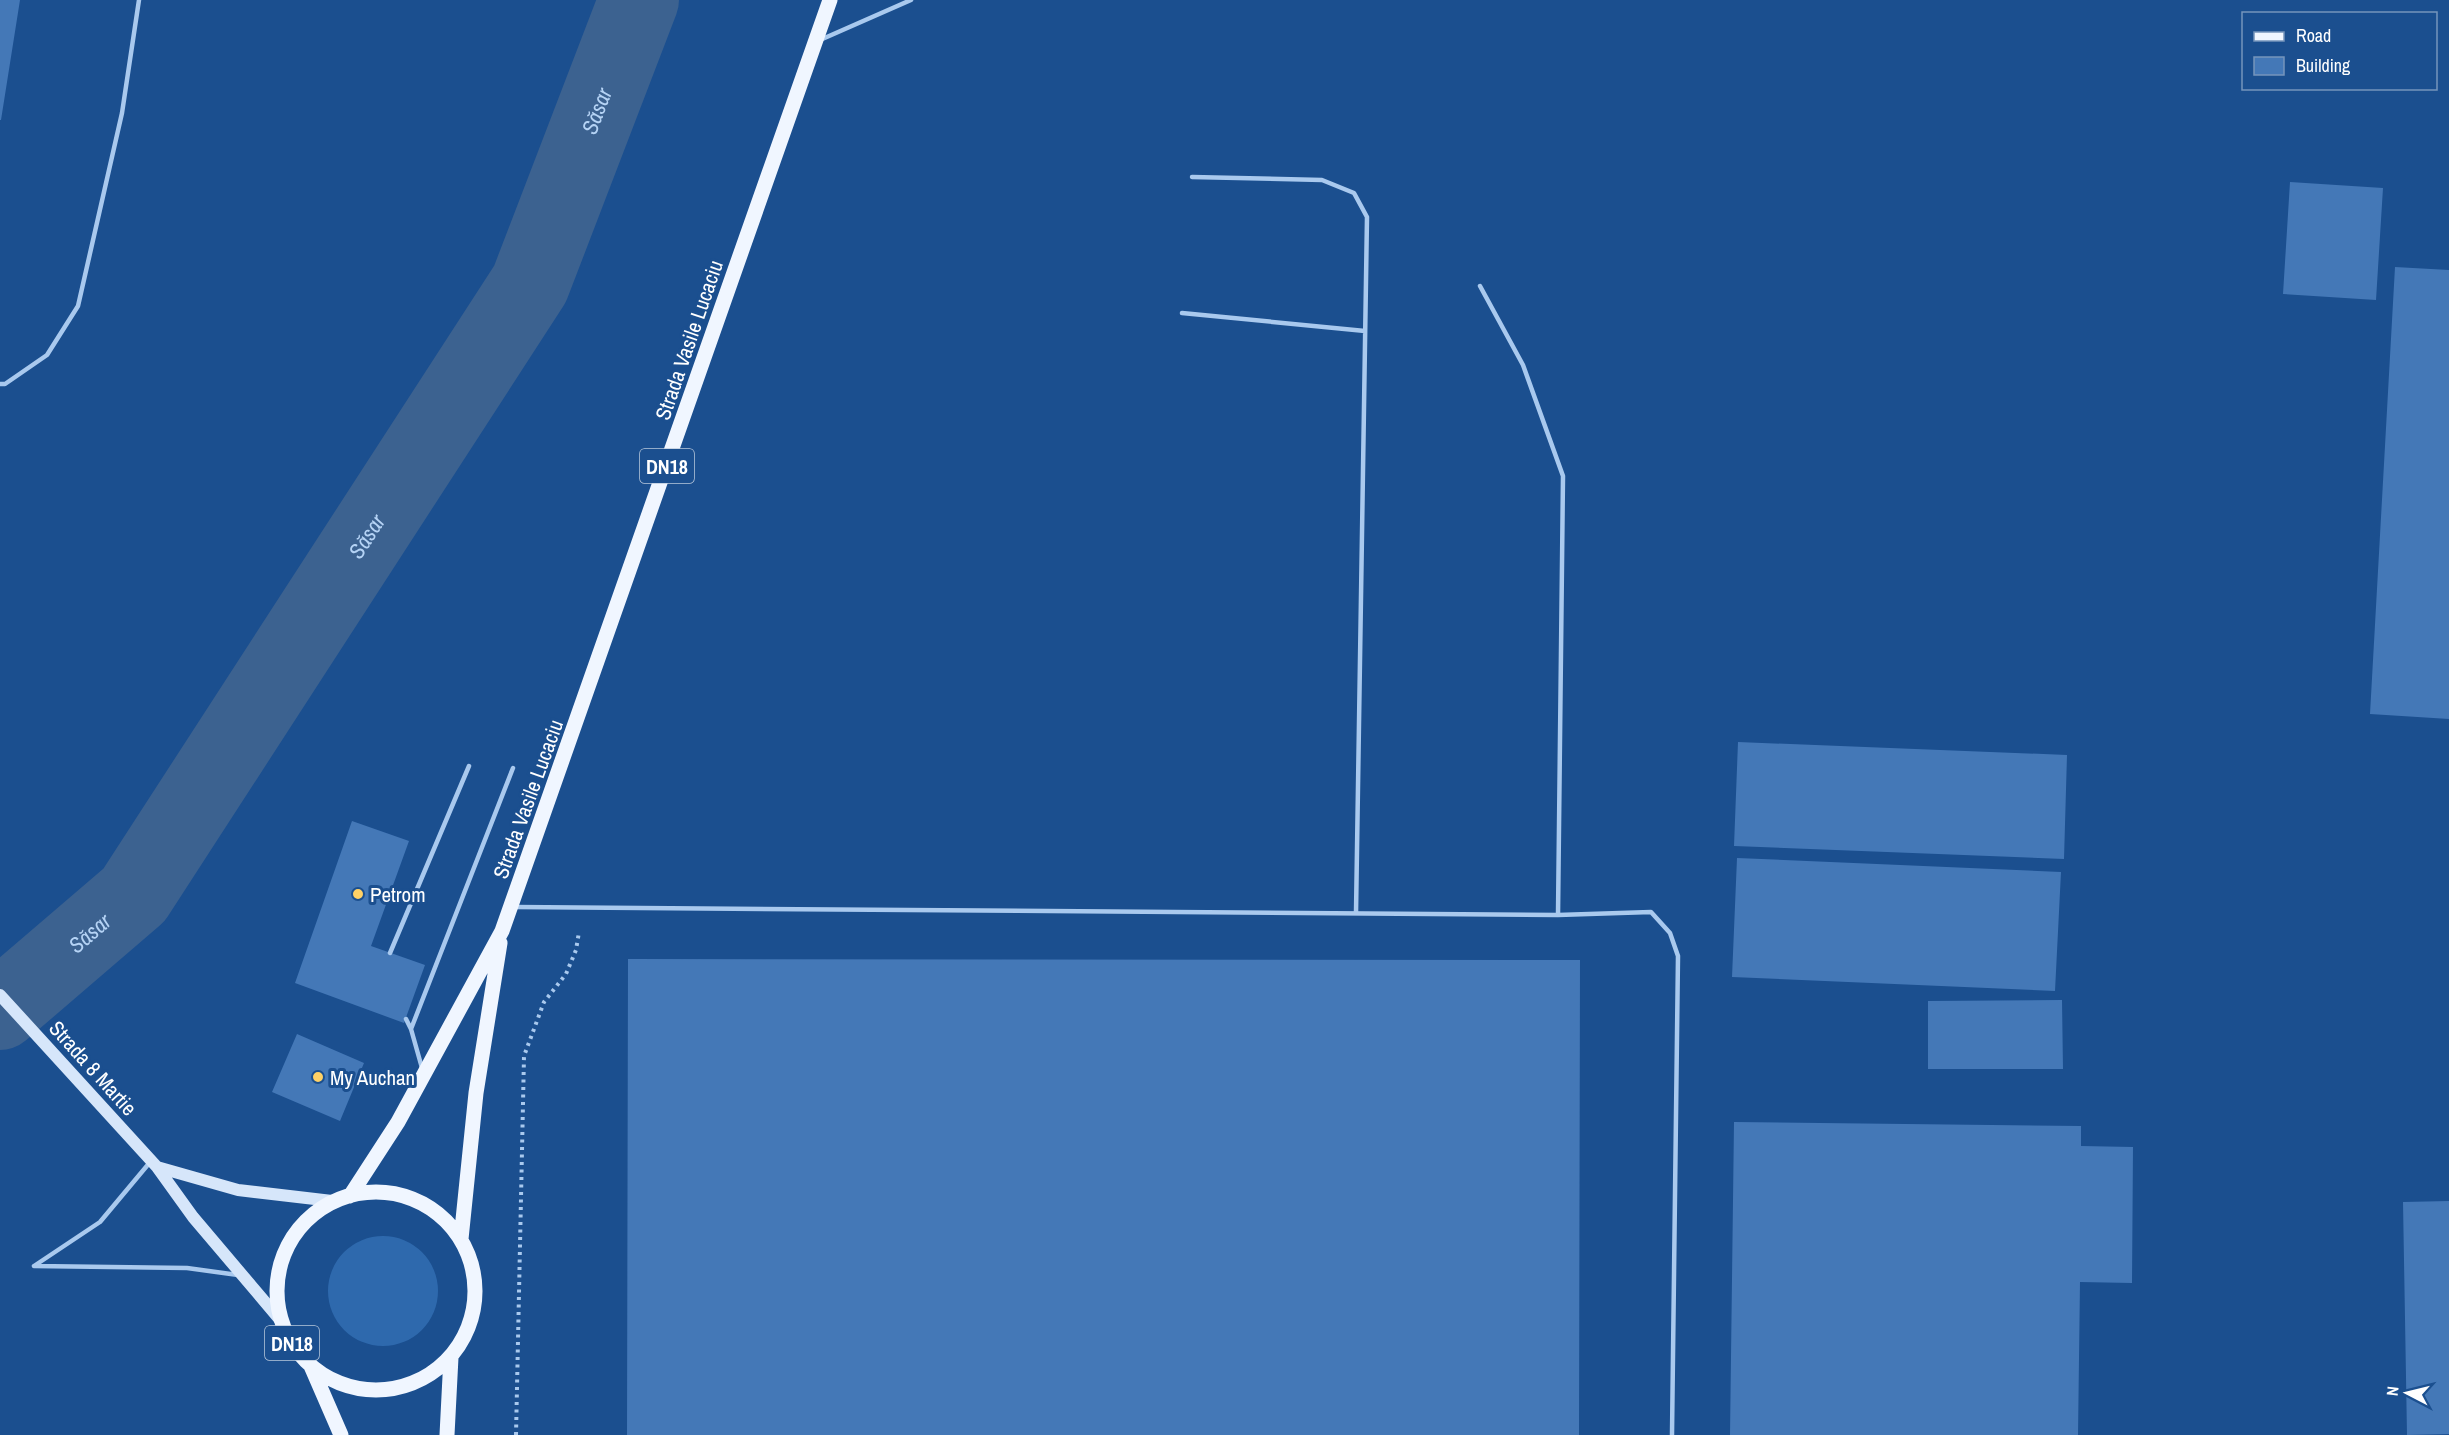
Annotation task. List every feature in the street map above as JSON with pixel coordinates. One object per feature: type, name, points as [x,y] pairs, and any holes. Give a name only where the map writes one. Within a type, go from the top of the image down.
[{"type":"main road","name":"Strada Vasile Lucaciu","points":[[350,1196],[398,1122],[502,932],[830,0]]},
{"type":"main road","name":"Strada Vasile Lucaciu","points":[[461,1239],[476,1092],[502,932]]},
{"type":"main road","name":"Strada 8 Martie","points":[[0,995],[154,1164],[193,1218],[282,1322]]},
{"type":"main road","points":[[154,1164],[238,1190],[332,1201]]},
{"type":"main road","name":"DN18","points":[[381,1193],[412,1199],[431,1209],[461,1239],[475,1278],[475,1300],[471,1320],[451,1357],[435,1372],[416,1383],[383,1390],[349,1387],[329,1379],[311,1366],[295,1347],[282,1322],[278,1302],[282,1261],[302,1226],[332,1201],[350,1196],[381,1193]]},
{"type":"main road","name":"DN18","points":[[447,1435],[451,1357]]},
{"type":"main road","name":"DN18","points":[[311,1366],[341,1435]]},
{"type":"lane","points":[[0,384],[6,384],[47,355],[78,306],[122,113],[139,0]]},
{"type":"lane","points":[[814,42],[911,0]]},
{"type":"lane","points":[[1192,177],[1322,180],[1354,193],[1367,217],[1356,913]]},
{"type":"lane","points":[[1480,286],[1523,365],[1563,476],[1558,915]]},
{"type":"lane","points":[[1182,313],[1365,331]]},
{"type":"lane","points":[[390,953],[469,766]]},
{"type":"lane","points":[[411,1029],[513,768]]},
{"type":"lane","points":[[512,907],[1558,915],[1650,912],[1670,933],[1678,956],[1672,1435]]},
{"type":"lane","points":[[406,1019],[411,1029],[423,1075]]},
{"type":"lane","points":[[154,1164],[100,1222],[34,1266],[187,1268],[242,1275]]},
{"type":"path","points":[[516,1435],[524,1056],[544,1002],[566,974],[576,950],[582,907]]},
{"type":"shaded area","points":[[383,1236],[404,1240],[422,1252],[434,1270],[438,1291],[434,1312],[422,1330],[404,1342],[383,1346],[362,1342],[344,1330],[332,1312],[328,1291],[332,1270],[344,1252],[362,1240]]},
{"type":"building","points":[[0,0],[20,0],[1,120],[0,120]]},
{"type":"building","points":[[2290,182],[2383,188],[2376,300],[2283,294]]},
{"type":"building","points":[[2395,267],[2449,270],[2449,719],[2370,714]]},
{"type":"building","points":[[1738,742],[2067,755],[2064,859],[1734,846]]},
{"type":"building","name":"Petrom","points":[[352,821],[409,841],[371,946],[425,965],[404,1023],[295,983]]},
{"type":"building","points":[[1737,858],[2061,872],[2055,991],[1732,977]]},
{"type":"building","points":[[628,959],[1580,960],[1579,1435],[627,1435]]},
{"type":"building","points":[[2062,1000],[2063,1069],[1928,1069],[1928,1001]]},
{"type":"building","name":"My Auchan","points":[[297,1034],[364,1063],[340,1121],[272,1092]]},
{"type":"building","points":[[1734,1122],[2081,1126],[2081,1146],[2133,1147],[2132,1283],[2080,1282],[2078,1435],[1730,1435]]},
{"type":"building","points":[[2449,1201],[2449,1434],[2407,1435],[2403,1202]]},
{"type":"waterway","name":"Săsar","points":[[0,1010],[134,895],[530,284],[639,0]]},
{"type":"place","name":"Petrom","points":[[358,894]]},
{"type":"place","name":"My Auchan","points":[[318,1077]]}]
